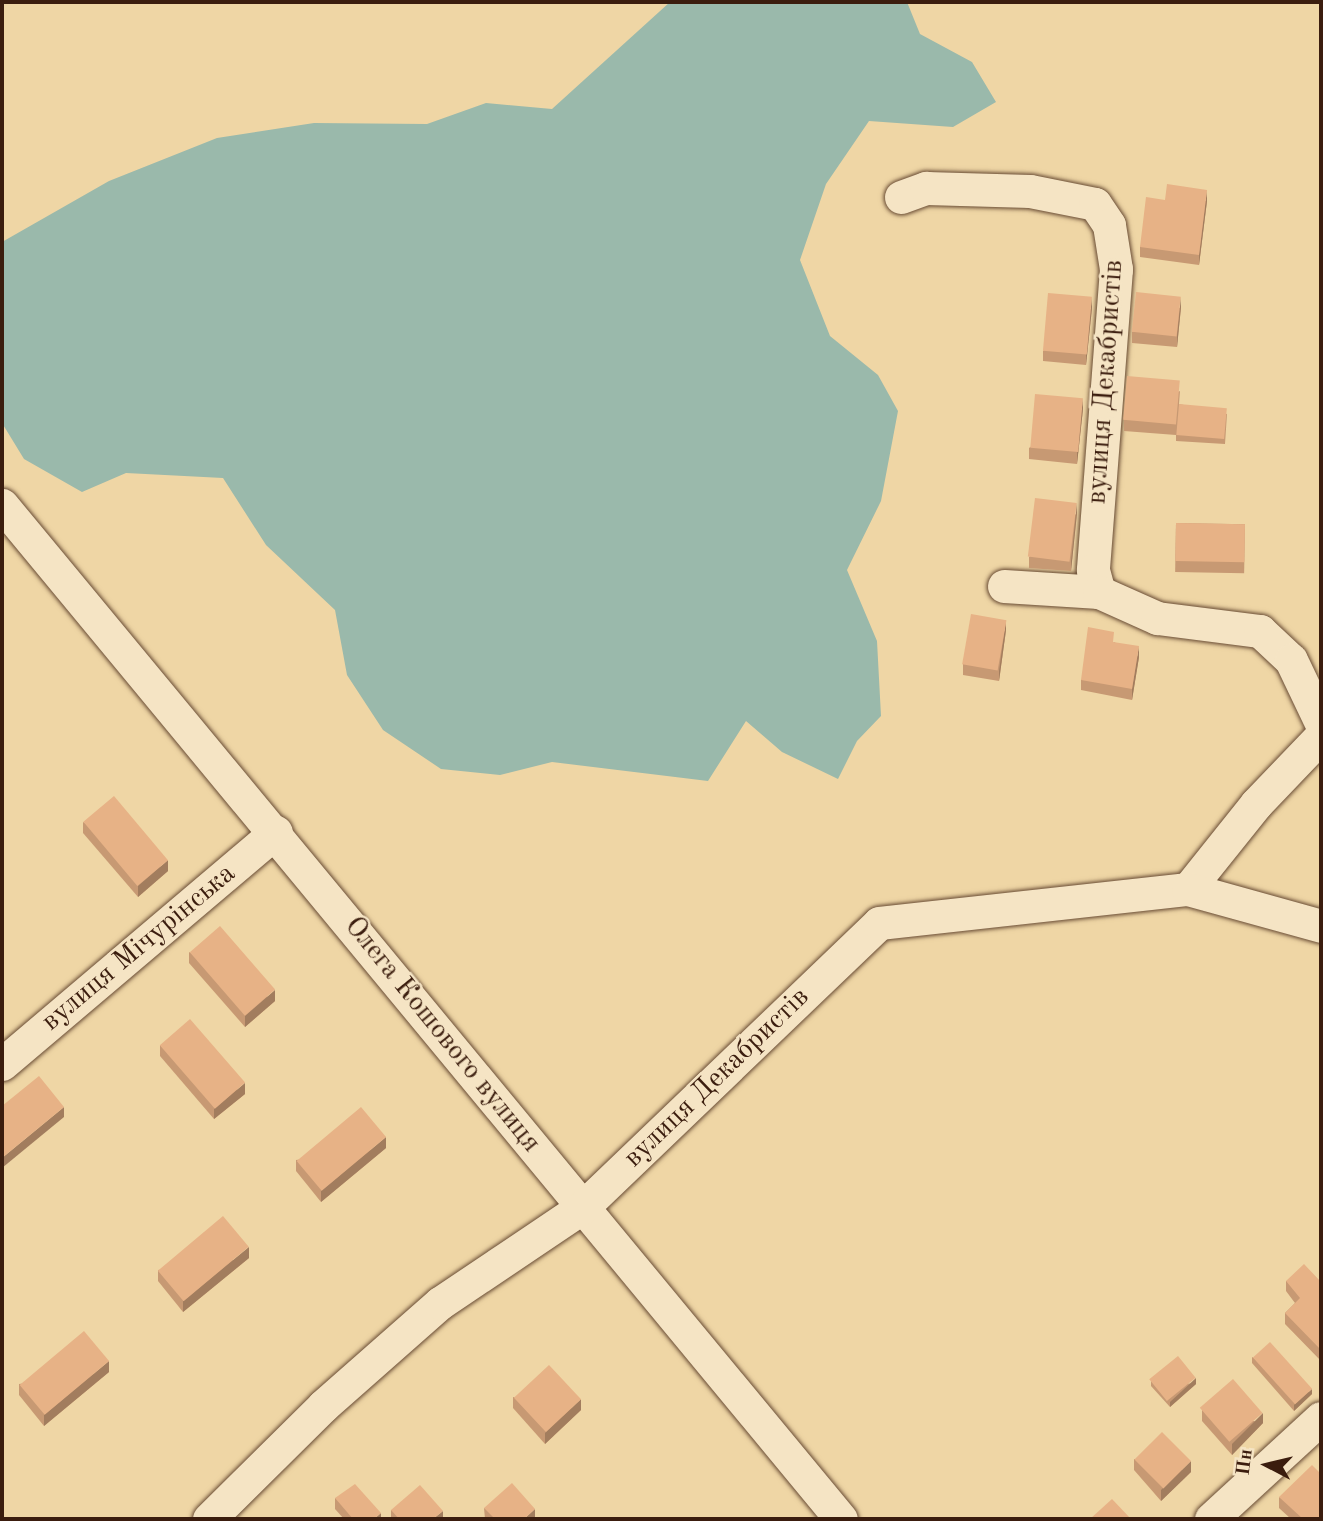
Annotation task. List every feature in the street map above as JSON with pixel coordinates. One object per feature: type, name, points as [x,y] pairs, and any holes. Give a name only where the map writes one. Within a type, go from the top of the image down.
[{"type":"street","name":"вулиця Декабристів","points":[[901,197],[926,188],[1030,191],[1095,204],[1109,225],[1116,270],[1094,570],[1099,593]]},
{"type":"street","name":"Олега Кошового вулиця","points":[[2,505],[276,832],[841,1519]]},
{"type":"street","points":[[1004,586],[1099,593],[1157,618],[1260,631],[1291,660],[1321,723]]},
{"type":"street","points":[[1188,889],[1255,804],[1321,736]]},
{"type":"street","name":"вулиця Мічурінська","points":[[2,1064],[276,832]]},
{"type":"street","name":"вулиця Декабристів","points":[[209,1519],[323,1406],[440,1303],[583,1207],[879,923],[1188,889],[1321,926]]},
{"type":"street","points":[[1211,1519],[1321,1418]]},
{"type":"shaded area","points":[[670,2],[907,2],[920,34],[972,62],[996,102],[953,127],[869,121],[826,184],[800,260],[830,336],[878,375],[898,411],[881,501],[847,570],[877,641],[881,716],[857,741],[838,779],[782,752],[746,721],[708,781],[552,762],[500,775],[441,769],[383,730],[347,675],[335,610],[266,545],[223,478],[126,473],[82,492],[24,459],[2,423],[2,242],[109,181],[217,138],[314,123],[427,124],[486,103],[552,109]]},
{"type":"building","points":[[1167,184],[1207,190],[1199,255],[1140,247],[1146,197],[1165,200]]},
{"type":"building","points":[[1136,292],[1181,297],[1177,336],[1132,332]]},
{"type":"building","points":[[1048,293],[1092,297],[1087,355],[1043,351]]},
{"type":"building","points":[[1127,376],[1180,381],[1176,424],[1123,420]]},
{"type":"building","points":[[1035,394],[1083,398],[1078,452],[1030,448]]},
{"type":"building","points":[[1179,404],[1227,408],[1224,439],[1176,435]]},
{"type":"building","points":[[1035,498],[1077,503],[1069,562],[1028,557]]},
{"type":"building","points":[[1176,523],[1245,524],[1244,562],[1175,561]]},
{"type":"building","points":[[971,614],[1006,620],[998,670],[962,664]]},
{"type":"building","points":[[1088,627],[1114,632],[1113,642],[1139,646],[1132,689],[1081,680]]},
{"type":"building","points":[[114,796],[168,860],[137,886],[83,822]]},
{"type":"building","points":[[220,926],[275,989],[245,1016],[190,952]]},
{"type":"building","points":[[190,1019],[245,1082],[215,1109],[160,1045]]},
{"type":"building","points":[[39,1076],[64,1107],[2,1158],[2,1106]]},
{"type":"building","points":[[361,1107],[386,1137],[322,1191],[297,1161]]},
{"type":"building","points":[[223,1216],[249,1247],[184,1301],[158,1271]]},
{"type":"building","points":[[1304,1264],[1321,1282],[1321,1350],[1285,1313],[1300,1298],[1286,1281]]},
{"type":"building","points":[[84,1331],[109,1361],[45,1415],[20,1385]]},
{"type":"building","points":[[1270,1342],[1312,1389],[1295,1404],[1253,1357]]},
{"type":"building","points":[[1178,1356],[1196,1378],[1167,1401],[1149,1379]]},
{"type":"building","points":[[549,1365],[581,1399],[546,1432],[514,1398]]},
{"type":"building","points":[[1233,1379],[1263,1413],[1229,1442],[1200,1408]]},
{"type":"building","points":[[1162,1432],[1191,1461],[1163,1489],[1134,1460]]},
{"type":"building","points":[[1312,1465],[1321,1474],[1321,1518],[1303,1519],[1279,1497]]},
{"type":"building","points":[[512,1483],[535,1509],[524,1519],[495,1519],[484,1508]]},
{"type":"building","points":[[355,1484],[381,1513],[374,1519],[353,1519],[335,1498]]},
{"type":"building","points":[[420,1485],[443,1511],[433,1519],[399,1519],[391,1510]]},
{"type":"building","points":[[1112,1499],[1131,1519],[1090,1519]]}]
